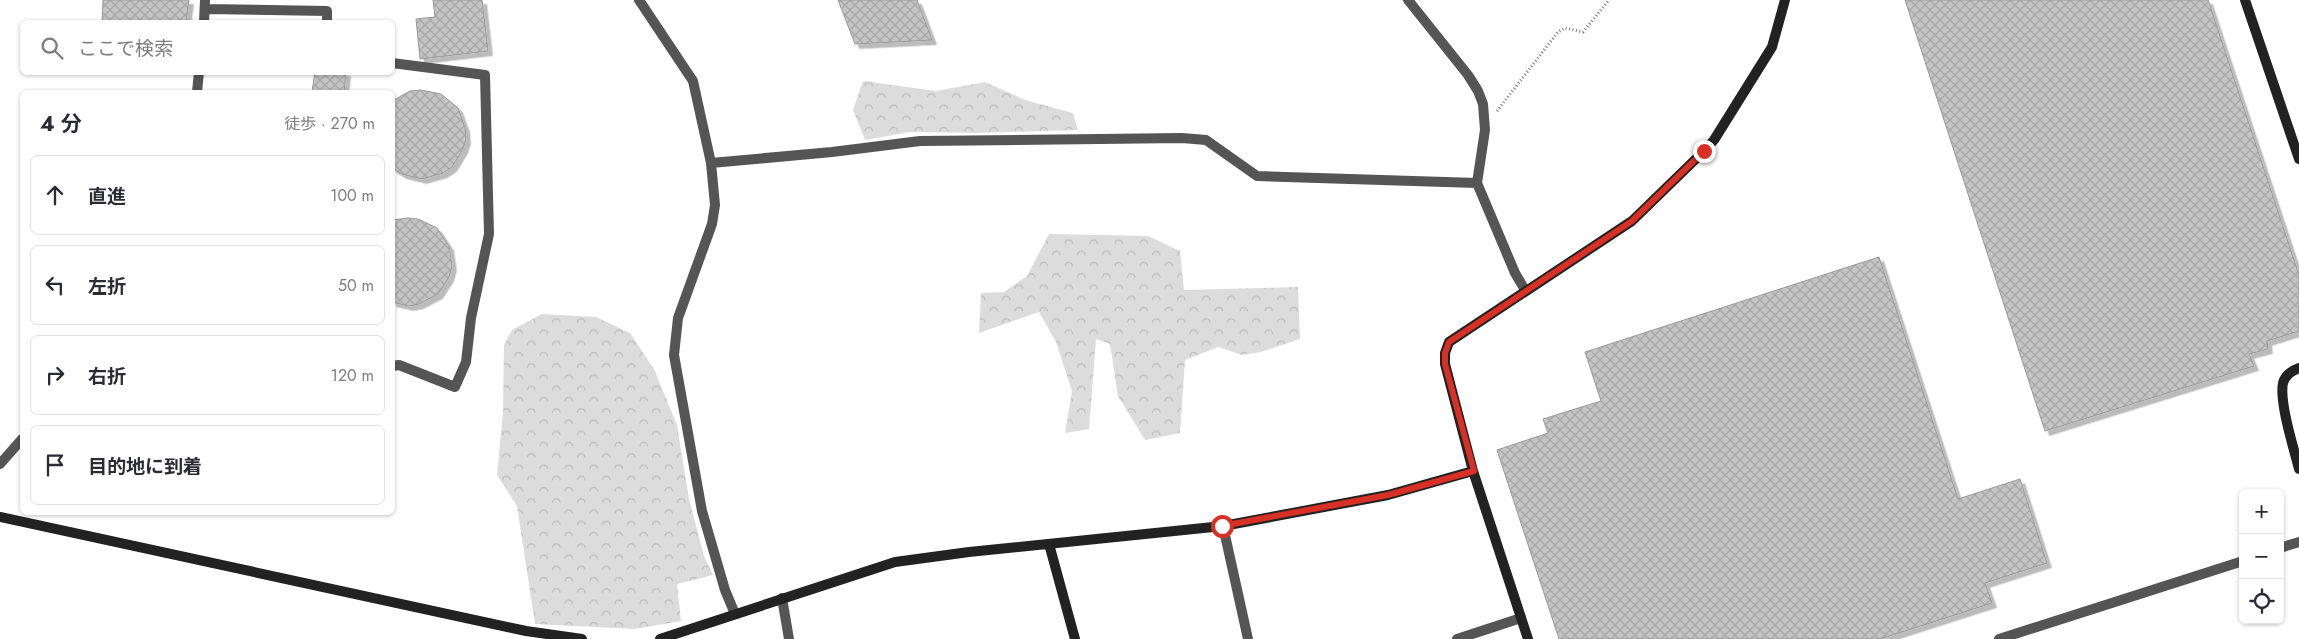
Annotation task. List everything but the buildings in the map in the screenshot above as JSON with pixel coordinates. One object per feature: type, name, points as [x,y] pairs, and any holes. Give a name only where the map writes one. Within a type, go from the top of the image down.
[{"type":"street","points":[[639,0],[693,82],[711,163],[715,205],[712,224],[678,318],[674,354],[702,511],[725,590],[735,614]]},
{"type":"street","points":[[1408,0],[1468,75],[1478,91],[1484,118],[1477,183],[1515,273],[1525,290]]},
{"type":"street","points":[[1528,639],[1474,471],[1445,364],[1445,353],[1449,342],[1632,221],[1704,151],[1714,140],[1772,47],[1785,0]]},
{"type":"street","points":[[2245,0],[2299,159]]},
{"type":"street","points":[[204,20],[205,5],[327,11],[327,20]]},
{"type":"street","points":[[395,63],[485,75],[489,234],[471,318],[466,362],[455,387],[399,365],[395,366]]},
{"type":"street","points":[[197,90],[199,75]]},
{"type":"street","points":[[711,163],[832,152],[920,141],[1182,138],[1206,140],[1257,176],[1477,183]]},
{"type":"street","points":[[2299,368],[2289,372],[2283,383],[2283,400],[2299,469]]},
{"type":"street","points":[[0,464],[20,441]]},
{"type":"street","points":[[660,639],[895,562],[1222,526],[1388,495],[1474,471]]},
{"type":"street","points":[[0,517],[526,631],[582,639]]},
{"type":"street","points":[[1222,526],[1248,639]]},
{"type":"street","points":[[2284,547],[2299,542]]},
{"type":"street","points":[[1049,544],[1075,639]]},
{"type":"street","points":[[1999,639],[2239,561]]},
{"type":"street","points":[[782,598],[789,639]]},
{"type":"street","points":[[1457,639],[1521,618]]},
{"type":"path","points":[[1484,118],[1493,117],[1558,32],[1565,28],[1583,32],[1609,0]]},
{"type":"green space","points":[[863,81],[936,91],[985,82],[1025,100],[1073,113],[1078,130],[978,133],[910,132],[865,140],[853,110]]},
{"type":"green space","points":[[1049,234],[1148,236],[1180,251],[1184,290],[1298,287],[1300,339],[1261,352],[1242,355],[1218,347],[1185,360],[1180,433],[1145,440],[1118,396],[1110,344],[1096,339],[1089,429],[1065,433],[1072,391],[1056,342],[1039,312],[979,333],[981,293],[1004,292],[1027,276]]},
{"type":"green space","points":[[542,314],[596,317],[630,333],[654,369],[677,425],[689,499],[704,556],[713,575],[677,584],[681,621],[635,629],[535,624],[517,506],[497,475],[503,412],[504,345],[512,330]]},
{"type":"route","points":[[1222,526],[1388,495],[1474,471],[1445,364],[1445,353],[1449,342],[1632,221],[1704,151]]}]
